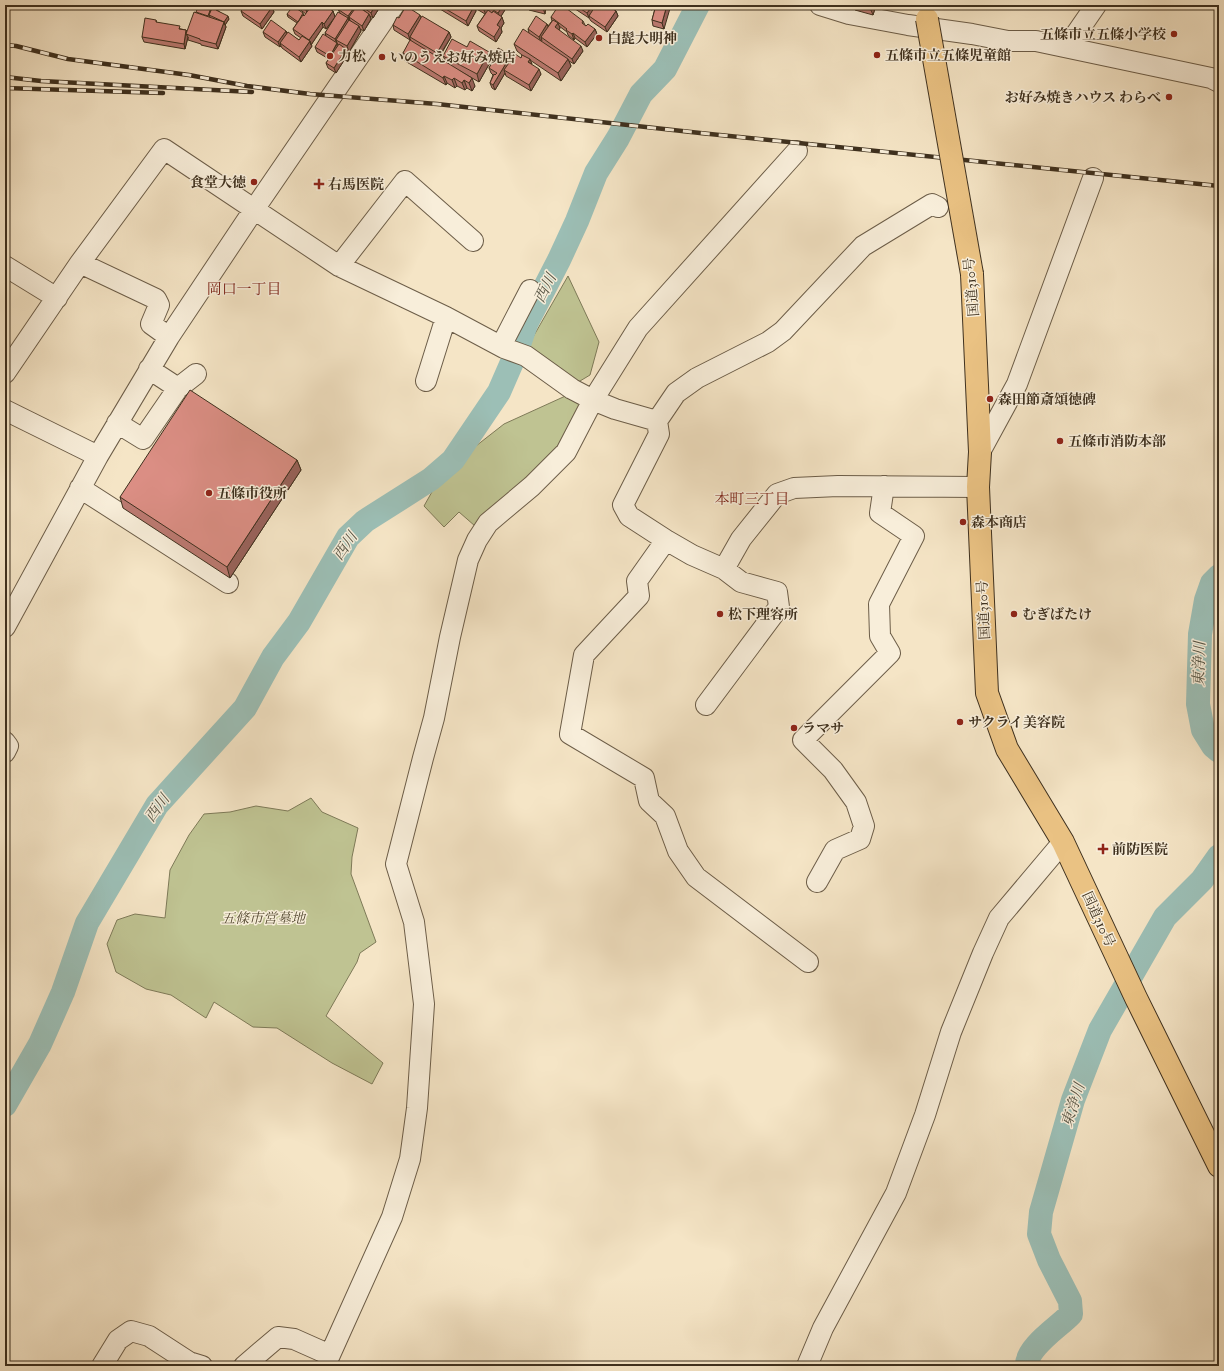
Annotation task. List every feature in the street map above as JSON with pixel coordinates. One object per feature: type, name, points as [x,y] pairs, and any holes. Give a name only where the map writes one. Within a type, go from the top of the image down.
[{"type":"highway","name":"国道310号","points":[[926,12],[972,274],[980,452],[978,487],[987,693],[1007,748],[1063,842],[1136,998],[1219,1166]]},
{"type":"street","points":[[5,627],[12,597],[80,488],[169,337],[394,5]]},
{"type":"street","points":[[820,5],[849,14],[908,25],[972,34],[1008,41],[1036,41],[1211,78],[1219,82]]},
{"type":"street","points":[[1067,47],[1096,5]]},
{"type":"street","points":[[5,373],[80,263],[164,149],[255,208],[340,266],[446,317],[502,347],[526,356],[572,389],[593,400],[615,409],[657,421]]},
{"type":"street","points":[[244,1366],[278,1337],[294,1339],[328,1360],[392,1217],[410,1159],[417,1108],[424,1004],[414,922],[396,864],[434,718],[450,637],[468,560],[477,540],[488,523],[532,486],[566,452],[593,400],[638,328],[797,150]]},
{"type":"street","points":[[980,452],[1017,384],[1093,178]]},
{"type":"street","points":[[340,266],[405,181],[473,241]]},
{"type":"street","points":[[706,705],[779,607],[778,592],[741,582],[724,569],[692,555],[629,516],[624,505],[659,434],[657,421],[676,394],[697,378],[768,342],[783,331],[863,246],[932,204],[938,207]]},
{"type":"street","points":[[80,263],[156,299],[159,305],[151,324],[169,337]]},
{"type":"street","points":[[5,266],[56,298]]},
{"type":"street","points":[[502,347],[530,290]]},
{"type":"street","points":[[426,381],[446,317]]},
{"type":"street","points":[[149,369],[178,388]]},
{"type":"street","points":[[118,423],[143,439],[178,388],[196,374]]},
{"type":"street","points":[[5,410],[98,456]]},
{"type":"street","points":[[724,569],[741,539],[777,494],[794,488],[838,486],[978,487]]},
{"type":"street","points":[[817,882],[835,850],[860,840],[864,826],[856,802],[833,770],[803,740],[890,653],[880,636],[879,604],[914,536],[880,513],[884,486]]},
{"type":"street","points":[[80,488],[228,584]]},
{"type":"street","points":[[666,540],[638,581],[639,596],[584,655],[570,734],[644,778],[649,801],[665,816],[678,851],[696,877],[808,962]]},
{"type":"street","points":[[5,742],[8,746],[5,752]]},
{"type":"street","points":[[807,1366],[823,1328],[896,1193],[925,1115],[951,1032],[999,918],[1063,842]]},
{"type":"street","points":[[102,1366],[118,1340],[131,1331],[149,1336],[189,1362],[202,1366]]},
{"type":"green space","points":[[568,276],[599,342],[590,375],[575,384],[525,351]]},
{"type":"green space","points":[[572,393],[585,404],[560,448],[475,526],[459,512],[444,527],[424,506],[433,490],[458,460],[504,424]]},
{"type":"green space","name":"五條市営墓地","points":[[311,798],[322,812],[358,828],[352,857],[351,874],[376,942],[360,953],[357,962],[326,1016],[383,1063],[372,1084],[332,1063],[277,1028],[253,1027],[214,1002],[206,1018],[171,995],[146,989],[116,972],[107,944],[117,920],[135,914],[165,918],[170,870],[189,835],[204,814],[230,812],[256,806],[288,811]]},
{"type":"building","points":[[199,5],[212,5],[208,16],[196,12]]},
{"type":"building","points":[[245,5],[270,5],[272,7],[260,24],[241,11]]},
{"type":"building","points":[[299,5],[310,5],[306,10]]},
{"type":"building","points":[[312,5],[324,5],[333,11],[324,24],[322,22],[309,40],[293,29]]},
{"type":"building","points":[[336,5],[356,5],[348,16],[339,10],[341,8]]},
{"type":"building","points":[[366,5],[375,5],[371,13],[364,8]]},
{"type":"building","points":[[439,5],[473,5],[474,6],[466,21]]},
{"type":"building","points":[[477,5],[503,5],[498,13],[487,6],[484,10]]},
{"type":"building","points":[[527,5],[543,5],[543,8]]},
{"type":"building","points":[[559,5],[562,5],[583,21],[582,23],[586,26],[588,24],[595,29],[585,42],[573,33],[572,34],[566,30],[567,29],[551,17]]},
{"type":"building","points":[[575,5],[593,5],[587,13]]},
{"type":"building","points":[[596,5],[607,5],[616,11],[605,27],[589,16]]},
{"type":"building","points":[[656,5],[667,5],[662,23],[652,20]]},
{"type":"building","points":[[855,5],[872,5],[871,10]]},
{"type":"building","points":[[213,6],[217,8],[216,10],[228,16],[224,22],[209,15]]},
{"type":"building","points":[[293,6],[303,13],[298,22],[287,14]]},
{"type":"building","points":[[357,6],[369,14],[362,26],[349,17]]},
{"type":"building","points":[[406,6],[420,15],[408,34],[393,25],[397,17],[399,18]]},
{"type":"building","points":[[488,10],[492,13],[493,11],[502,17],[497,25],[500,27],[494,37],[477,26]]},
{"type":"building","points":[[194,12],[224,22],[216,44],[200,40],[186,34]]},
{"type":"building","points":[[338,12],[348,18],[335,39],[325,33]]},
{"type":"building","points":[[422,16],[449,32],[437,53],[410,37]]},
{"type":"building","points":[[536,16],[547,24],[539,37],[528,29]]},
{"type":"building","points":[[145,18],[156,20],[156,22],[180,26],[179,29],[186,30],[184,44],[142,37]]},
{"type":"building","points":[[271,20],[286,31],[278,42],[263,32]]},
{"type":"building","points":[[349,20],[359,26],[347,46],[336,40]]},
{"type":"building","points":[[553,20],[558,23],[555,27],[581,46],[572,59],[541,37]]},
{"type":"building","points":[[523,29],[568,59],[558,73],[514,44]]},
{"type":"building","points":[[288,32],[299,40],[302,36],[310,41],[299,57],[280,43]]},
{"type":"building","points":[[323,34],[337,43],[330,56],[315,47]]},
{"type":"building","points":[[452,39],[467,47],[470,41],[489,52],[477,74],[443,56]]},
{"type":"building","points":[[410,40],[472,78],[469,83],[464,80],[462,83],[454,78],[452,80],[444,76],[443,78],[403,53]]},
{"type":"building","points":[[339,44],[346,49],[334,68],[326,63]]},
{"type":"building","points":[[498,48],[511,55],[493,85],[490,83],[494,74],[495,75],[497,73],[489,68],[494,59],[492,58]]},
{"type":"building","points":[[515,54],[521,58],[522,55],[530,59],[528,62],[539,69],[529,85],[504,70]]},
{"type":"building","points":[[190,390],[297,460],[227,567],[120,497]]},
{"type":"waterway","name":"西川","points":[[5,1105],[40,1044],[63,992],[87,923],[157,805],[245,708],[273,657],[299,622],[348,537],[365,521],[431,479],[453,460],[499,392],[516,353],[526,324],[559,260],[577,221],[596,173],[618,138],[641,94],[665,69],[698,5]]},
{"type":"waterway","name":"東浄川","points":[[1219,576],[1212,583],[1206,600],[1200,634],[1198,704],[1203,730],[1213,746],[1219,751]]},
{"type":"waterway","name":"東浄川","points":[[1027,1366],[1028,1359],[1037,1345],[1071,1314],[1070,1301],[1049,1260],[1039,1234],[1041,1212],[1073,1100],[1100,1030],[1165,917],[1202,880],[1219,856]]},
{"type":"railway","points":[[5,45],[16,46],[68,59],[189,75],[247,86],[310,94],[437,104],[700,133],[1219,186]]},
{"type":"railway","points":[[5,77],[41,81],[252,92]]},
{"type":"railway","points":[[5,88],[163,93]]},
{"type":"place","name":"五條市立五條小学校","points":[[1174,34]]},
{"type":"place","name":"白髭大明神","points":[[599,38]]},
{"type":"place","name":"五條市立五條児童館","points":[[877,55]]},
{"type":"place","name":"力松","points":[[330,56]]},
{"type":"place","name":"いのうえお好み焼店","points":[[382,57]]},
{"type":"place","name":"お好み焼きハウス わらべ","points":[[1169,97]]},
{"type":"place","name":"食堂大徳","points":[[254,182]]},
{"type":"place","name":"右馬医院","points":[[319,184]]},
{"type":"place","name":"森田節斎頌徳碑","points":[[990,399]]},
{"type":"place","name":"五條市消防本部","points":[[1060,441]]},
{"type":"place","name":"五條市役所","points":[[209,493]]},
{"type":"place","name":"森本商店","points":[[963,522]]},
{"type":"place","name":"松下理容所","points":[[720,614]]},
{"type":"place","name":"むぎばたけ","points":[[1014,614]]},
{"type":"place","name":"サクライ美容院","points":[[960,722]]},
{"type":"place","name":"ラマサ","points":[[794,728]]},
{"type":"place","name":"前防医院","points":[[1103,849]]},
{"type":"district","name":"岡口一丁目","points":[[244,289]]},
{"type":"district","name":"本町三丁目","points":[[752,499]]}]
